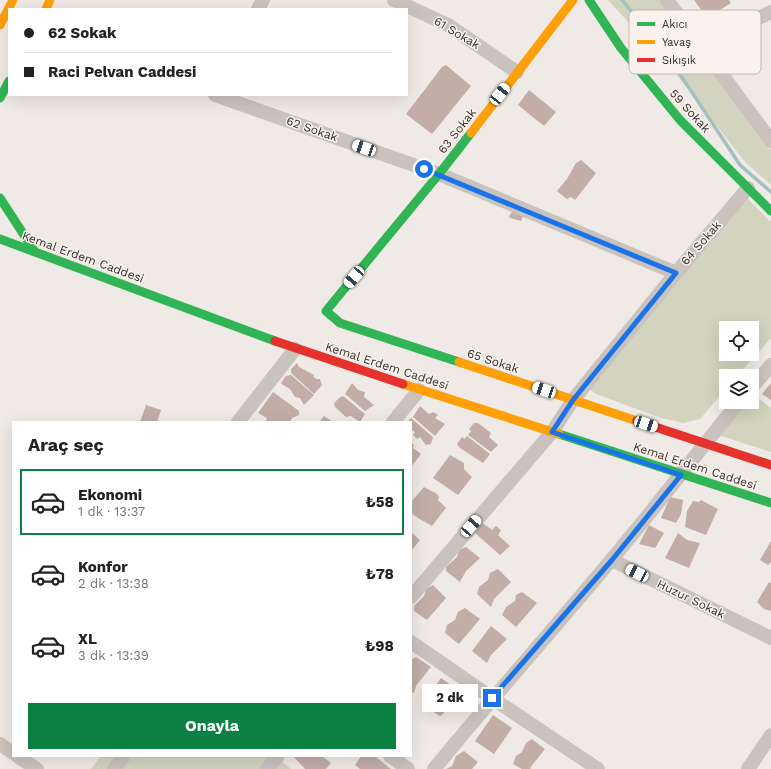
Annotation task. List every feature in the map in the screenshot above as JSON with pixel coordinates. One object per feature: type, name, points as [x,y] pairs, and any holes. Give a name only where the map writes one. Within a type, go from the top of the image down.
[{"type":"street","name":"61 Sokak","points":[[394,0],[448,25],[517,72]]},
{"type":"street","name":"63 Sokak","points":[[326,311],[439,174],[573,0]]},
{"type":"street","name":"59 Sokak","points":[[589,0],[629,58]]},
{"type":"street","points":[[667,0],[674,10]]},
{"type":"street","points":[[0,25],[8,10]]},
{"type":"street","points":[[761,17],[771,12]]},
{"type":"street","name":"59 Sokak","points":[[642,74],[680,120],[771,211]]},
{"type":"street","points":[[721,74],[771,141]]},
{"type":"street","points":[[0,98],[8,83]]},
{"type":"street","name":"62 Sokak","points":[[218,96],[439,174],[676,273]]},
{"type":"street","name":"64 Sokak","points":[[412,596],[552,432],[573,400],[676,273],[748,188]]},
{"type":"street","points":[[0,198],[35,252]]},
{"type":"street","name":"Kemal Erdem Caddesi","points":[[0,239],[295,349],[771,503]]},
{"type":"street","name":"65 Sokak","points":[[326,311],[340,323],[771,465]]},
{"type":"street","points":[[239,421],[295,349]]},
{"type":"street","points":[[759,379],[771,364]]},
{"type":"street","points":[[395,421],[419,390]]},
{"type":"street","points":[[434,769],[492,698],[612,560],[733,409]]},
{"type":"street","name":"Huzur Sokak","points":[[612,560],[771,638]]},
{"type":"street","points":[[412,643],[598,769]]},
{"type":"street","points":[[748,769],[771,735]]},
{"type":"street","points":[[0,744],[12,752]]},
{"type":"street","points":[[19,757],[37,769]]},
{"type":"street","points":[[114,769],[123,757]]},
{"type":"street","points":[[267,769],[277,757]]},
{"type":"street","points":[[391,757],[408,769]]},
{"type":"green space","points":[[608,0],[661,0],[668,10],[629,10],[629,23]]},
{"type":"green space","points":[[676,74],[714,74],[771,150],[771,185],[746,163]]},
{"type":"green space","points":[[746,197],[771,222],[771,338],[759,351],[759,321],[719,321],[719,361],[750,361],[743,369],[719,369],[719,397],[700,419],[683,423],[661,418],[596,394],[589,389]]},
{"type":"green space","points":[[759,399],[771,408],[771,452],[718,435],[740,409],[759,409]]},
{"type":"green space","points":[[100,757],[277,757],[291,769],[91,769]]},
{"type":"building","points":[[694,0],[729,0],[731,3],[720,10],[701,10]]},
{"type":"building","points":[[446,65],[471,86],[432,134],[406,114],[442,67]]},
{"type":"building","points":[[529,90],[556,112],[544,126],[518,105]]},
{"type":"building","points":[[581,160],[596,173],[575,200],[571,197],[567,199],[557,191],[567,179],[576,163]]},
{"type":"building","points":[[513,211],[524,214],[521,221],[510,218],[509,216]]},
{"type":"building","points":[[297,363],[299,367],[314,375],[313,376],[316,379],[320,379],[322,385],[314,394],[291,373],[291,369]]},
{"type":"building","points":[[291,375],[314,395],[304,405],[300,398],[295,397],[290,389],[281,383],[286,376]]},
{"type":"building","points":[[352,383],[358,390],[365,392],[364,397],[374,405],[365,411],[345,394]]},
{"type":"building","points":[[771,383],[771,400],[762,394]]},
{"type":"building","points":[[273,392],[299,411],[299,415],[292,418],[290,421],[266,421],[267,418],[258,413]]},
{"type":"building","points":[[343,396],[365,414],[361,421],[351,416],[346,417],[335,407],[334,403]]},
{"type":"building","points":[[146,405],[161,410],[157,421],[140,421]]},
{"type":"building","points":[[420,406],[429,414],[433,412],[438,415],[435,418],[445,424],[435,436],[413,417]]},
{"type":"building","points":[[324,416],[332,421],[320,421]]},
{"type":"building","points":[[411,418],[433,437],[431,444],[426,445],[420,437],[417,439],[413,435],[415,432],[412,430],[412,421],[408,421]]},
{"type":"building","points":[[474,423],[478,423],[491,433],[489,437],[498,445],[491,452],[468,435],[471,431],[469,429]]},
{"type":"building","points":[[467,436],[490,454],[483,463],[460,448],[457,444],[462,437],[465,439]]},
{"type":"building","points":[[412,443],[414,445],[413,448],[421,454],[412,466]]},
{"type":"building","points":[[450,455],[464,463],[464,469],[472,477],[458,495],[433,478]]},
{"type":"building","points":[[424,487],[437,494],[439,497],[438,500],[446,508],[432,526],[412,514],[412,501]]},
{"type":"building","points":[[670,497],[683,500],[681,514],[676,523],[661,518]]},
{"type":"building","points":[[701,500],[718,509],[706,535],[685,527],[687,511],[693,501],[699,502]]},
{"type":"building","points":[[480,524],[484,524],[492,530],[496,526],[501,530],[498,535],[510,546],[500,555],[476,534],[475,529]]},
{"type":"building","points":[[649,525],[664,533],[655,548],[639,544]]},
{"type":"building","points":[[412,533],[420,540],[412,550]]},
{"type":"building","points":[[678,533],[687,540],[700,543],[689,568],[665,558]]},
{"type":"building","points":[[771,541],[771,562],[768,565],[760,560]]},
{"type":"building","points":[[466,547],[480,558],[466,571],[460,582],[446,571],[446,567],[457,557],[459,550]]},
{"type":"building","points":[[498,569],[511,582],[494,599],[491,607],[477,594],[479,587],[488,580],[490,573]]},
{"type":"building","points":[[769,582],[771,583],[771,611],[764,609],[757,602]]},
{"type":"building","points":[[433,585],[446,598],[427,620],[414,611],[414,606],[424,596],[426,589]]},
{"type":"building","points":[[522,592],[537,603],[516,627],[502,615],[506,607],[515,601],[516,595]]},
{"type":"building","points":[[465,608],[480,619],[459,644],[445,633],[447,625],[455,620],[458,612]]},
{"type":"building","points":[[491,626],[507,639],[491,655],[487,663],[472,651]]},
{"type":"building","points":[[416,657],[431,667],[416,686],[414,693],[412,692],[412,659]]},
{"type":"building","points":[[441,678],[459,691],[440,716],[422,705]]},
{"type":"building","points":[[493,715],[512,728],[494,754],[475,741]]},
{"type":"building","points":[[532,739],[545,749],[530,768],[531,769],[522,769],[513,764],[516,756],[522,752],[526,743]]},
{"type":"building","points":[[464,751],[478,762],[472,769],[446,769],[452,766],[456,756]]},
{"type":"building","points":[[294,757],[323,757],[331,763],[326,769],[305,769]]},
{"type":"building","points":[[360,757],[376,757],[391,769],[360,769],[355,765]]},
{"type":"waterway","points":[[622,0],[630,10]]},
{"type":"waterway","points":[[680,74],[740,165],[771,192]]},
{"type":"traffic: fast","points":[[589,0],[629,58]]},
{"type":"traffic: fast","points":[[642,74],[680,120],[771,211]]},
{"type":"traffic: fast","points":[[0,98],[8,83]]},
{"type":"traffic: fast","points":[[459,362],[340,323],[326,311],[471,133]]},
{"type":"traffic: fast","points":[[0,198],[35,252]]},
{"type":"traffic: fast","points":[[0,239],[275,341]]},
{"type":"traffic: fast","points":[[559,434],[771,503]]},
{"type":"traffic: slow","points":[[9,8],[13,0]]},
{"type":"traffic: slow","points":[[46,8],[50,0]]},
{"type":"traffic: slow","points":[[471,133],[573,0]]},
{"type":"traffic: slow","points":[[0,25],[8,10]]},
{"type":"traffic: slow","points":[[459,362],[637,421]]},
{"type":"traffic: slow","points":[[403,384],[559,434]]},
{"type":"traffic: jam","points":[[275,341],[403,384]]},
{"type":"traffic: jam","points":[[637,421],[771,465]]},
{"type":"route","points":[[424,169],[676,273],[573,400],[552,432],[681,475],[612,560],[492,698]]}]
